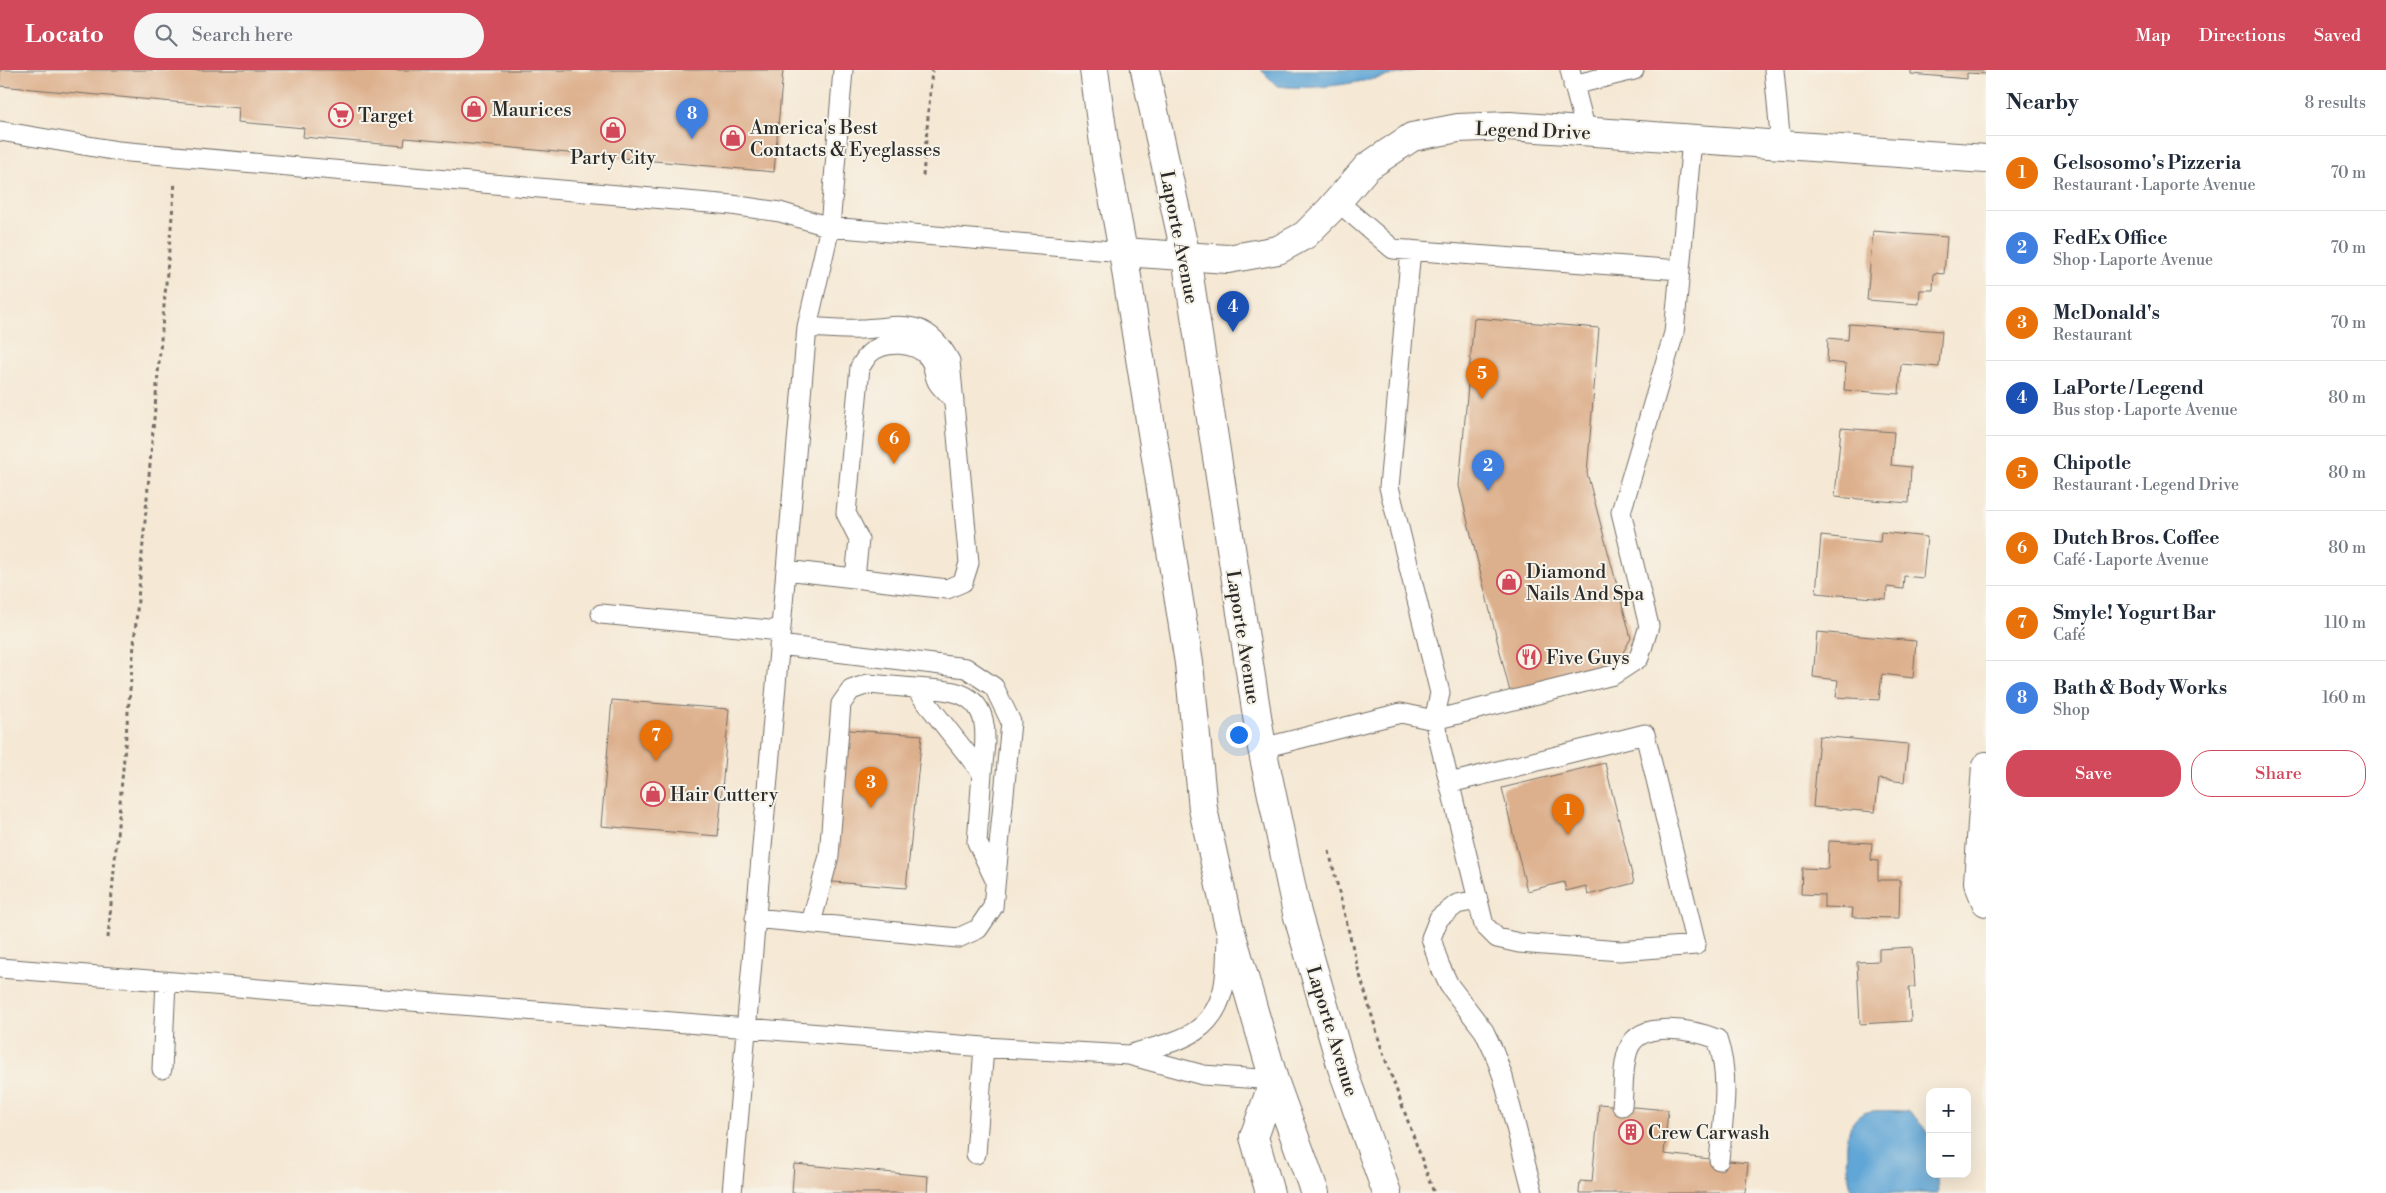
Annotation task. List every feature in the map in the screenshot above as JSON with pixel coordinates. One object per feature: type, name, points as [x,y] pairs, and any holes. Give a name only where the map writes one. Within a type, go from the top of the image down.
[{"type":"main road","points":[[1094,70],[1106,158],[1124,252],[1188,663],[1203,809],[1228,922],[1274,1080],[1316,1193]]},
{"type":"main road","name":"Laporte Avenue","points":[[1145,70],[1186,257],[1262,748],[1297,913],[1342,1068],[1387,1193]]},
{"type":"main road","name":"Legend Drive","points":[[1124,252],[1228,259],[1278,250],[1305,235],[1338,202],[1367,167],[1412,137],[1458,128],[1509,126],[1986,159]]},
{"type":"main road","points":[[1986,766],[1978,882],[1986,902]]},
{"type":"main road","points":[[1270,1193],[1254,1137],[1274,1080]]},
{"type":"lane","points":[[732,1193],[807,327],[830,227],[843,70]]},
{"type":"lane","points":[[1586,131],[1571,78],[1634,70]]},
{"type":"lane","points":[[1774,70],[1781,146]]},
{"type":"lane","points":[[0,131],[118,151],[732,205],[780,212],[830,227],[1124,252]]},
{"type":"lane","points":[[1262,748],[1401,713],[1434,720],[1613,674],[1639,658],[1649,626],[1621,512],[1674,333],[1692,140]]},
{"type":"lane","points":[[1338,202],[1392,249],[1680,270]]},
{"type":"lane","points":[[1411,250],[1389,487],[1440,693],[1434,720],[1484,925],[1497,938],[1519,943],[1620,951],[1696,944],[1645,734],[1450,783]]},
{"type":"lane","points":[[786,570],[947,589],[964,582],[969,563],[950,361],[943,347],[932,337],[906,326],[859,329],[807,327]]},
{"type":"lane","points":[[855,578],[859,539],[846,513],[860,367],[869,354],[882,346],[898,344],[913,346],[928,356],[935,367],[937,382],[954,400]]},
{"type":"lane","points":[[601,614],[780,638],[966,668],[994,687],[1011,722],[992,907],[978,929],[958,938],[755,918]]},
{"type":"lane","points":[[811,924],[829,856],[841,704],[851,690],[868,684],[954,692],[971,699],[982,711],[985,736],[977,842],[995,882]]},
{"type":"lane","points":[[915,688],[982,773]]},
{"type":"lane","points":[[1477,900],[1457,904],[1439,918],[1432,938],[1438,964],[1449,986],[1484,1031],[1494,1052],[1503,1077],[1534,1193]]},
{"type":"lane","points":[[1129,1055],[1191,1035],[1211,1020],[1223,990],[1228,922]]},
{"type":"lane","points":[[0,968],[984,1047],[1129,1055],[1203,1075],[1274,1080]]},
{"type":"lane","points":[[162,1069],[166,982]]},
{"type":"lane","points":[[1622,1106],[1629,1047],[1642,1033],[1659,1029],[1701,1032],[1717,1038],[1724,1059],[1726,1089],[1719,1160]]},
{"type":"lane","points":[[976,1154],[984,1047]]},
{"type":"path","points":[[923,176],[932,70]]},
{"type":"path","points":[[108,938],[176,182]]},
{"type":"path","points":[[1329,851],[1357,965],[1382,1050],[1434,1193]]},
{"type":"water","points":[[1261,70],[1418,70],[1348,84],[1295,87],[1277,86]]},
{"type":"water","points":[[1884,1110],[1907,1111],[1926,1131],[1926,1178],[1937,1178],[1938,1193],[1851,1193],[1847,1161],[1847,1138],[1850,1127],[1864,1113]]},
{"type":"building","points":[[0,70],[783,70],[774,172],[405,138],[404,146],[303,137],[304,128],[238,122],[239,108],[0,86]]},
{"type":"building","points":[[1911,70],[1986,70],[1986,74],[1967,73],[1967,79],[1911,74]]},
{"type":"building","points":[[1873,231],[1947,237],[1944,274],[1934,273],[1933,290],[1920,290],[1919,304],[1867,300]]},
{"type":"building","points":[[1474,318],[1599,328],[1587,473],[1631,638],[1616,665],[1510,692],[1459,486]]},
{"type":"building","points":[[1849,324],[1942,331],[1939,367],[1901,364],[1899,394],[1844,390],[1846,364],[1827,362],[1828,338],[1848,340]]},
{"type":"building","points":[[1841,428],[1894,432],[1891,465],[1911,467],[1909,503],[1835,497]]},
{"type":"building","points":[[1881,532],[1927,537],[1923,578],[1904,576],[1903,589],[1887,587],[1886,599],[1816,593],[1821,536],[1880,542]]},
{"type":"building","points":[[1817,632],[1916,641],[1913,678],[1882,674],[1879,700],[1836,697],[1838,680],[1813,677]]},
{"type":"building","points":[[612,700],[729,709],[718,836],[601,826]]},
{"type":"building","points":[[835,729],[922,735],[906,888],[821,881]]},
{"type":"building","points":[[1819,736],[1908,744],[1904,782],[1879,779],[1875,812],[1813,807]]},
{"type":"building","points":[[1605,763],[1634,883],[1588,895],[1586,886],[1566,891],[1564,882],[1527,891],[1502,788]]},
{"type":"building","points":[[1829,841],[1872,843],[1871,860],[1878,861],[1878,880],[1900,880],[1899,918],[1852,917],[1853,908],[1824,907],[1824,895],[1801,894],[1802,868],[1828,869]]},
{"type":"building","points":[[1912,947],[1915,987],[1909,987],[1911,1021],[1860,1024],[1857,962],[1879,961],[1879,949]]},
{"type":"building","name":"Crew Carwash","points":[[1599,1104],[1668,1110],[1664,1154],[1748,1163],[1745,1193],[1579,1193],[1580,1181],[1592,1182]]},
{"type":"building","points":[[794,1164],[928,1176],[927,1193],[792,1193]]},
{"type":"place","name":"Maurices","points":[[474,109]]},
{"type":"place","name":"Target","points":[[341,115]]},
{"type":"place","name":"Party City","points":[[613,130]]},
{"type":"place","name":"America's Best Contacts & Eyeglasses","points":[[733,138]]},
{"type":"place","name":"Bath & Body Works","points":[[692,139]]},
{"type":"place","name":"LaPorte / Legend","points":[[1233,332]]},
{"type":"place","name":"Chipotle","points":[[1482,399]]},
{"type":"place","name":"Dutch Bros. Coffee","points":[[894,464]]},
{"type":"place","name":"FedEx Office","points":[[1488,491]]},
{"type":"place","name":"Diamond Nails And Spa","points":[[1509,582]]},
{"type":"place","name":"Five Guys","points":[[1529,657]]},
{"type":"place","name":"Smyle! Yogurt Bar","points":[[656,761]]},
{"type":"place","name":"Hair Cuttery","points":[[653,794]]},
{"type":"place","name":"McDonald's","points":[[871,808]]},
{"type":"place","name":"Gelsosomo's Pizzeria","points":[[1568,835]]},
{"type":"place","name":"Crew Carwash","points":[[1631,1132]]}]
